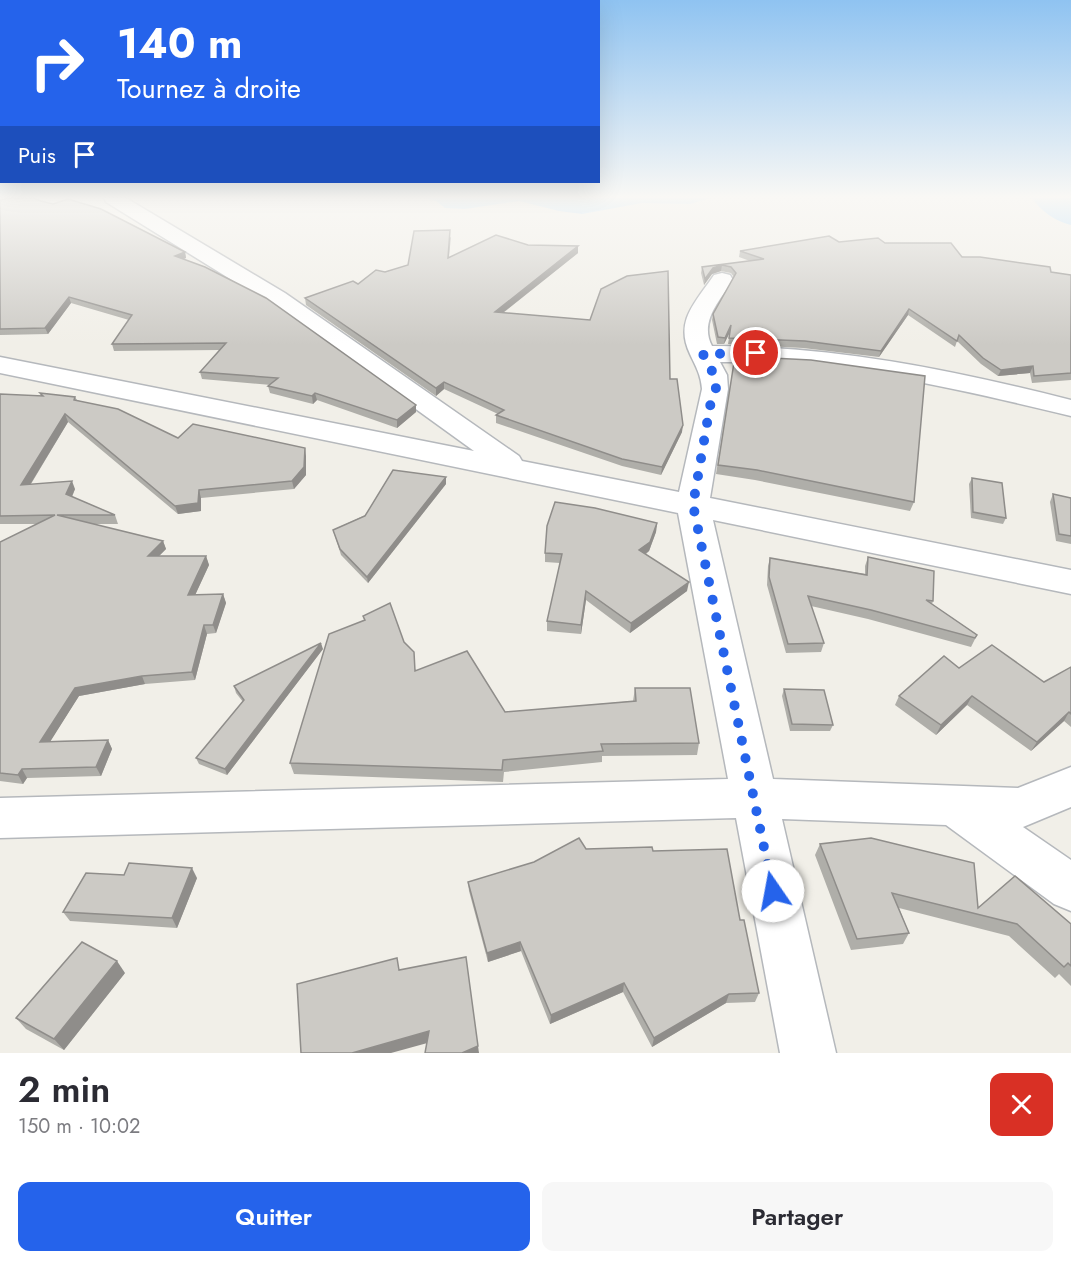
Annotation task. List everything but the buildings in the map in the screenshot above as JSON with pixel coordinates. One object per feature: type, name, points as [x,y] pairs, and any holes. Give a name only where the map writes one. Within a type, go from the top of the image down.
[{"type":"street","points":[[194,247],[277,298],[516,469]]},
{"type":"street","points":[[722,280],[698,317],[695,329],[697,341],[714,375],[716,389],[710,406],[693,505],[808,1053]]},
{"type":"street","points":[[703,354],[774,353],[894,367],[1071,408]]},
{"type":"street","points":[[0,365],[1071,582]]},
{"type":"street","points":[[0,818],[753,798],[1020,807],[1071,786]]},
{"type":"street","points":[[954,805],[1071,888]]},
{"type":"route","points":[[756,353],[703,354],[714,375],[716,389],[710,406],[693,505],[773,891]]}]
